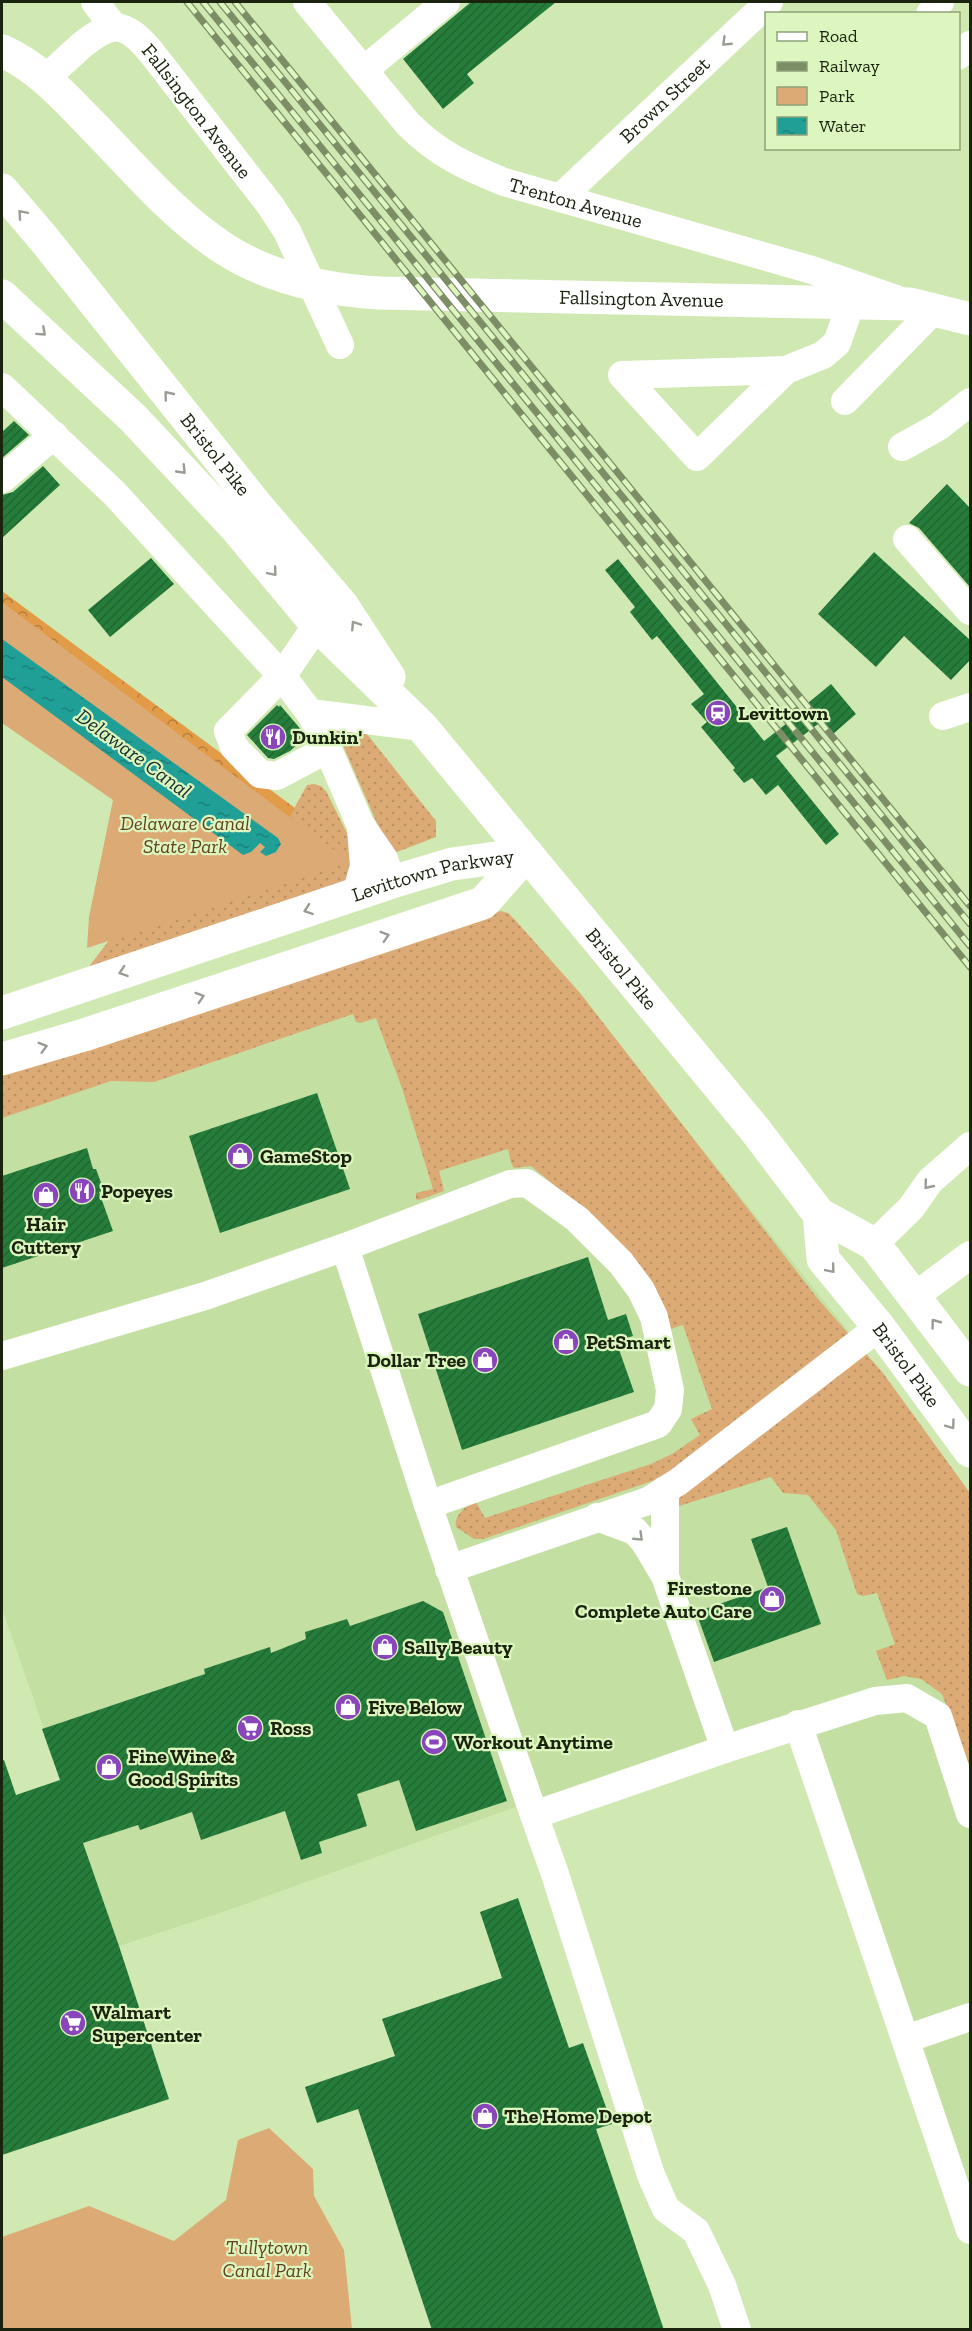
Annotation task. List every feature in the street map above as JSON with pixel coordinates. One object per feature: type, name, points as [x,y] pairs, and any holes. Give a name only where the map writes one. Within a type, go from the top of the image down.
[{"type":"main road","name":"Fallsington Avenue","points":[[2,51],[14,56],[46,79],[184,218],[223,248],[263,269],[285,277],[356,292],[851,303],[922,307],[970,319]]},
{"type":"main road","name":"Bristol Pike","points":[[2,190],[257,506],[342,605],[422,727]]},
{"type":"main road","name":"Bristol Pike","points":[[2,296],[82,369],[157,444],[236,528],[317,625],[422,727],[756,1131],[819,1214],[874,1244],[970,1370]]},
{"type":"main road","name":"Levittown Parkway","points":[[2,1013],[392,882],[452,864],[527,854]]},
{"type":"main road","name":"Levittown Parkway","points":[[2,1059],[84,1035],[483,903],[527,854]]},
{"type":"main road","name":"Bristol Pike","points":[[819,1214],[823,1260],[879,1327],[970,1451]]},
{"type":"street","points":[[46,79],[58,65],[97,33],[113,26],[95,2]]},
{"type":"street","name":"Trenton Avenue","points":[[307,2],[408,124],[449,158],[504,182],[812,270],[922,307]]},
{"type":"street","points":[[364,70],[446,2]]},
{"type":"street","name":"Brown Street","points":[[561,197],[769,2]]},
{"type":"street","name":"Fallsington Avenue","points":[[113,26],[133,32],[141,40],[270,205],[287,231],[340,345]]},
{"type":"street","points":[[786,370],[697,457],[622,375],[786,370],[823,355],[837,343],[851,303]]},
{"type":"street","points":[[845,401],[922,307]]},
{"type":"street","points":[[2,387],[137,518],[282,676],[310,713],[360,824],[384,860],[392,882]]},
{"type":"street","points":[[902,447],[938,427],[970,402]]},
{"type":"street","points":[[2,479],[54,435]]},
{"type":"street","points":[[908,539],[970,611]]},
{"type":"street","points":[[317,625],[282,676],[228,731],[234,747],[260,774],[277,776],[328,749]]},
{"type":"street","points":[[943,716],[970,707]]},
{"type":"street","points":[[310,713],[422,727]]},
{"type":"street","points":[[357,894],[364,866],[360,824]]},
{"type":"street","points":[[874,1244],[911,1208],[930,1181],[970,1146]]},
{"type":"street","points":[[2,1356],[195,1299],[345,1247],[510,1184],[527,1183],[577,1219],[621,1263],[641,1290],[654,1317],[670,1390],[668,1408],[658,1424],[428,1505]]},
{"type":"street","points":[[345,1247],[449,1569],[554,1871],[651,2175],[666,2209],[696,2231],[722,2285],[737,2330]]},
{"type":"street","points":[[915,1296],[970,1255]]},
{"type":"street","points":[[449,1569],[648,1501],[879,1327]]},
{"type":"street","points":[[665,1490],[665,1576]]},
{"type":"street","points":[[597,1517],[635,1531],[646,1544],[665,1576],[725,1749]]},
{"type":"street","points":[[534,1815],[798,1724],[875,1701],[907,1698],[938,1716],[970,1814]]},
{"type":"street","points":[[798,1724],[970,2230]]},
{"type":"street","points":[[906,2039],[970,2017]]},
{"type":"shaded area","points":[[551,961],[865,1352],[970,1505],[970,2201],[799,1715],[521,1805],[223,1912],[119,1946],[2,1608],[2,1098]]},
{"type":"green space","points":[[2,591],[295,808],[278,838],[2,639]]},
{"type":"green space","name":"Delaware Canal State Park","points":[[2,602],[350,862],[87,948],[89,917],[113,800],[2,723]]},
{"type":"green space","points":[[334,725],[363,729],[436,821],[436,837],[397,852],[389,851]]},
{"type":"green space","points":[[314,784],[326,791],[359,857],[346,887],[85,972],[116,931],[278,838],[307,785]]},
{"type":"green space","points":[[501,911],[508,913],[516,921],[580,993],[818,1299],[883,1373],[970,1493],[970,1766],[942,1694],[921,1679],[904,1676],[887,1680],[876,1651],[895,1644],[877,1593],[863,1596],[857,1594],[836,1530],[808,1495],[783,1493],[771,1477],[679,1506],[658,1479],[483,1539],[474,1539],[456,1527],[457,1518],[462,1511],[468,1505],[476,1502],[485,1518],[651,1464],[672,1454],[700,1435],[691,1419],[712,1409],[683,1325],[667,1330],[605,1227],[531,1166],[514,1168],[508,1149],[439,1171],[444,1191],[416,1199],[416,1193],[433,1189],[402,1088],[376,1018],[360,1023],[356,1022],[353,1014],[154,1082],[111,1081],[2,1118],[2,1073],[333,968]]},
{"type":"green space","name":"Tullytown Canal Park","points":[[269,2128],[313,2169],[314,2196],[344,2250],[352,2329],[2,2329],[2,2237],[89,2206],[174,2241],[226,2200],[238,2140]]},
{"type":"water","name":"Delaware Canal","points":[[2,639],[278,838],[281,844],[276,852],[266,856],[260,852],[265,847],[260,843],[251,852],[243,855],[2,677]]},
{"type":"building","points":[[471,2],[556,2],[467,74],[474,83],[443,109],[403,59]]},
{"type":"building","points":[[14,421],[29,435],[2,458],[2,432]]},
{"type":"building","points":[[43,466],[60,485],[2,538],[2,495],[13,492]]},
{"type":"building","points":[[947,484],[970,508],[970,587],[919,528],[909,523]]},
{"type":"building","points":[[874,552],[970,640],[970,660],[951,680],[904,636],[876,667],[818,614]]},
{"type":"building","points":[[151,558],[174,584],[110,637],[88,610]]},
{"type":"building","points":[[618,559],[764,741],[810,705],[808,703],[831,684],[856,714],[833,734],[822,721],[776,756],[839,834],[826,845],[778,785],[766,795],[752,778],[744,783],[733,770],[735,768],[701,727],[707,722],[691,704],[704,694],[657,636],[652,640],[630,612],[635,607],[605,570]]},
{"type":"building","name":"Dunkin'","points":[[277,705],[279,707],[280,705],[298,726],[300,729],[298,731],[304,739],[290,751],[274,759],[268,758],[247,735]]},
{"type":"building","points":[[317,1093],[350,1189],[220,1233],[189,1136]]},
{"type":"building","points":[[87,1148],[93,1169],[96,1169],[104,1191],[99,1192],[113,1231],[2,1268],[2,1176]]},
{"type":"building","points":[[588,1257],[608,1320],[626,1314],[633,1336],[616,1341],[634,1392],[462,1450],[418,1314]]},
{"type":"building","name":"Firestone Complete Auto Care","points":[[787,1527],[821,1624],[714,1662],[696,1612],[768,1587],[751,1539]]},
{"type":"building","points":[[423,1601],[443,1612],[507,1801],[416,1831],[399,1780],[357,1794],[367,1826],[319,1842],[322,1853],[301,1860],[285,1811],[201,1840],[192,1812],[140,1830],[138,1825],[83,1843],[169,2099],[2,2155],[2,1761],[4,1760],[16,1795],[60,1780],[42,1729],[205,1674],[204,1669],[270,1647],[271,1653],[306,1639],[305,1632],[347,1619],[350,1626]]},
{"type":"building","name":"The Home Depot","points":[[518,1898],[569,2048],[583,2043],[612,2124],[596,2129],[664,2330],[432,2330],[358,2109],[317,2123],[305,2087],[395,2056],[382,2019],[502,1978],[480,1912]]},
{"type":"railway","points":[[187,2],[970,967]]},
{"type":"railway","points":[[203,2],[970,946]]},
{"type":"railway","points":[[220,2],[970,924]]},
{"type":"railway","points":[[235,2],[970,906]]},
{"type":"place","name":"Levittown","points":[[718,713]]},
{"type":"place","name":"Dunkin'","points":[[273,737]]},
{"type":"place","name":"GameStop","points":[[240,1156]]},
{"type":"place","name":"Popeyes","points":[[82,1191]]},
{"type":"place","name":"Hair Cuttery","points":[[46,1195]]},
{"type":"place","name":"PetSmart","points":[[566,1342]]},
{"type":"place","name":"Dollar Tree","points":[[485,1360]]},
{"type":"place","name":"Firestone Complete Auto Care","points":[[772,1599]]},
{"type":"place","name":"Sally Beauty","points":[[385,1647]]},
{"type":"place","name":"Five Below","points":[[348,1707]]},
{"type":"place","name":"Ross","points":[[250,1728]]},
{"type":"place","name":"Workout Anytime","points":[[434,1742]]},
{"type":"place","name":"Fine Wine & Good Spirits","points":[[109,1767]]},
{"type":"place","name":"Walmart Supercenter","points":[[73,2023]]},
{"type":"place","name":"The Home Depot","points":[[485,2116]]}]
